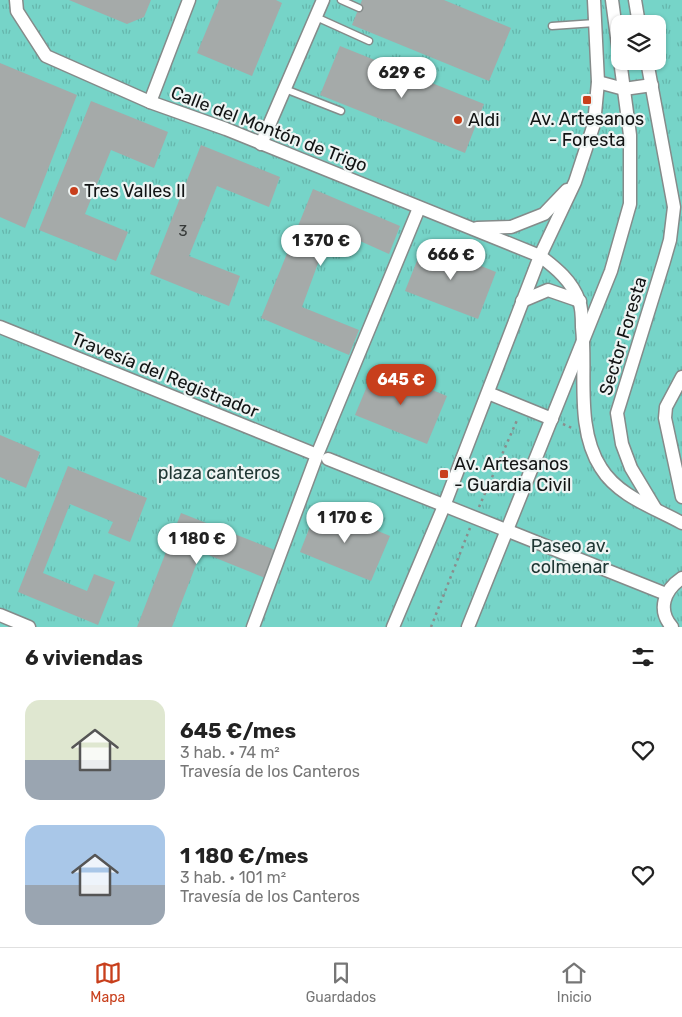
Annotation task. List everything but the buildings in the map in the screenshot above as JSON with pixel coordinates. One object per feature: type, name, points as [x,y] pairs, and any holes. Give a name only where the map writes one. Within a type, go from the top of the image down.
[{"type":"street","name":"Calle del Montón de Trigo","points":[[16,0],[17,11],[46,56],[150,102],[262,144],[540,256],[563,274],[580,301]]},
{"type":"street","points":[[150,102],[189,0]]},
{"type":"street","points":[[262,144],[323,0]]},
{"type":"street","points":[[394,627],[444,506],[540,256],[575,182],[587,146],[594,124],[598,82],[594,0]]},
{"type":"street","points":[[468,627],[611,271],[630,204],[630,135],[612,0]]},
{"type":"street","points":[[635,0],[638,15]]},
{"type":"street","name":"Sector Foresta","points":[[649,70],[674,207],[670,240],[617,412],[622,444],[631,468],[655,508]]},
{"type":"street","points":[[598,82],[624,89],[652,85]]},
{"type":"street","points":[[668,167],[682,174]]},
{"type":"street","points":[[472,229],[511,227],[544,214],[575,182]]},
{"type":"street","points":[[253,627],[323,457],[419,208]]},
{"type":"street","points":[[522,301],[548,290],[580,301],[584,338],[585,420],[601,468],[620,489],[682,523]]},
{"type":"street","name":"Travesía del Registrador","points":[[0,327],[666,594]]},
{"type":"street","points":[[682,377],[666,407],[665,418],[682,497]]},
{"type":"street","points":[[488,393],[552,420]]},
{"type":"street","points":[[672,627],[664,612],[666,594],[672,584],[682,578]]},
{"type":"street","points":[[0,616],[23,626]]},
{"type":"lane","points":[[341,0],[359,8]]},
{"type":"lane","points":[[316,17],[369,41]]},
{"type":"lane","points":[[552,26],[595,23]]},
{"type":"lane","points":[[285,89],[341,111]]},
{"type":"lane","points":[[570,138],[587,146]]},
{"type":"path","points":[[552,420],[589,436]]},
{"type":"green space","points":[[0,0],[682,0],[682,627],[0,627]]},
{"type":"place","name":"Av. Artesanos - Foresta","points":[[587,100]]},
{"type":"place","name":"Aldi","points":[[458,120]]},
{"type":"place","name":"Tres Valles II","points":[[74,191]]},
{"type":"place","name":"Av. Artesanos - Guardia Civil","points":[[444,474]]},
{"type":"park label","name":"plaza canteros","points":[[219,473]]},
{"type":"park label","name":"Paseo av. colmenar","points":[[570,556]]}]
